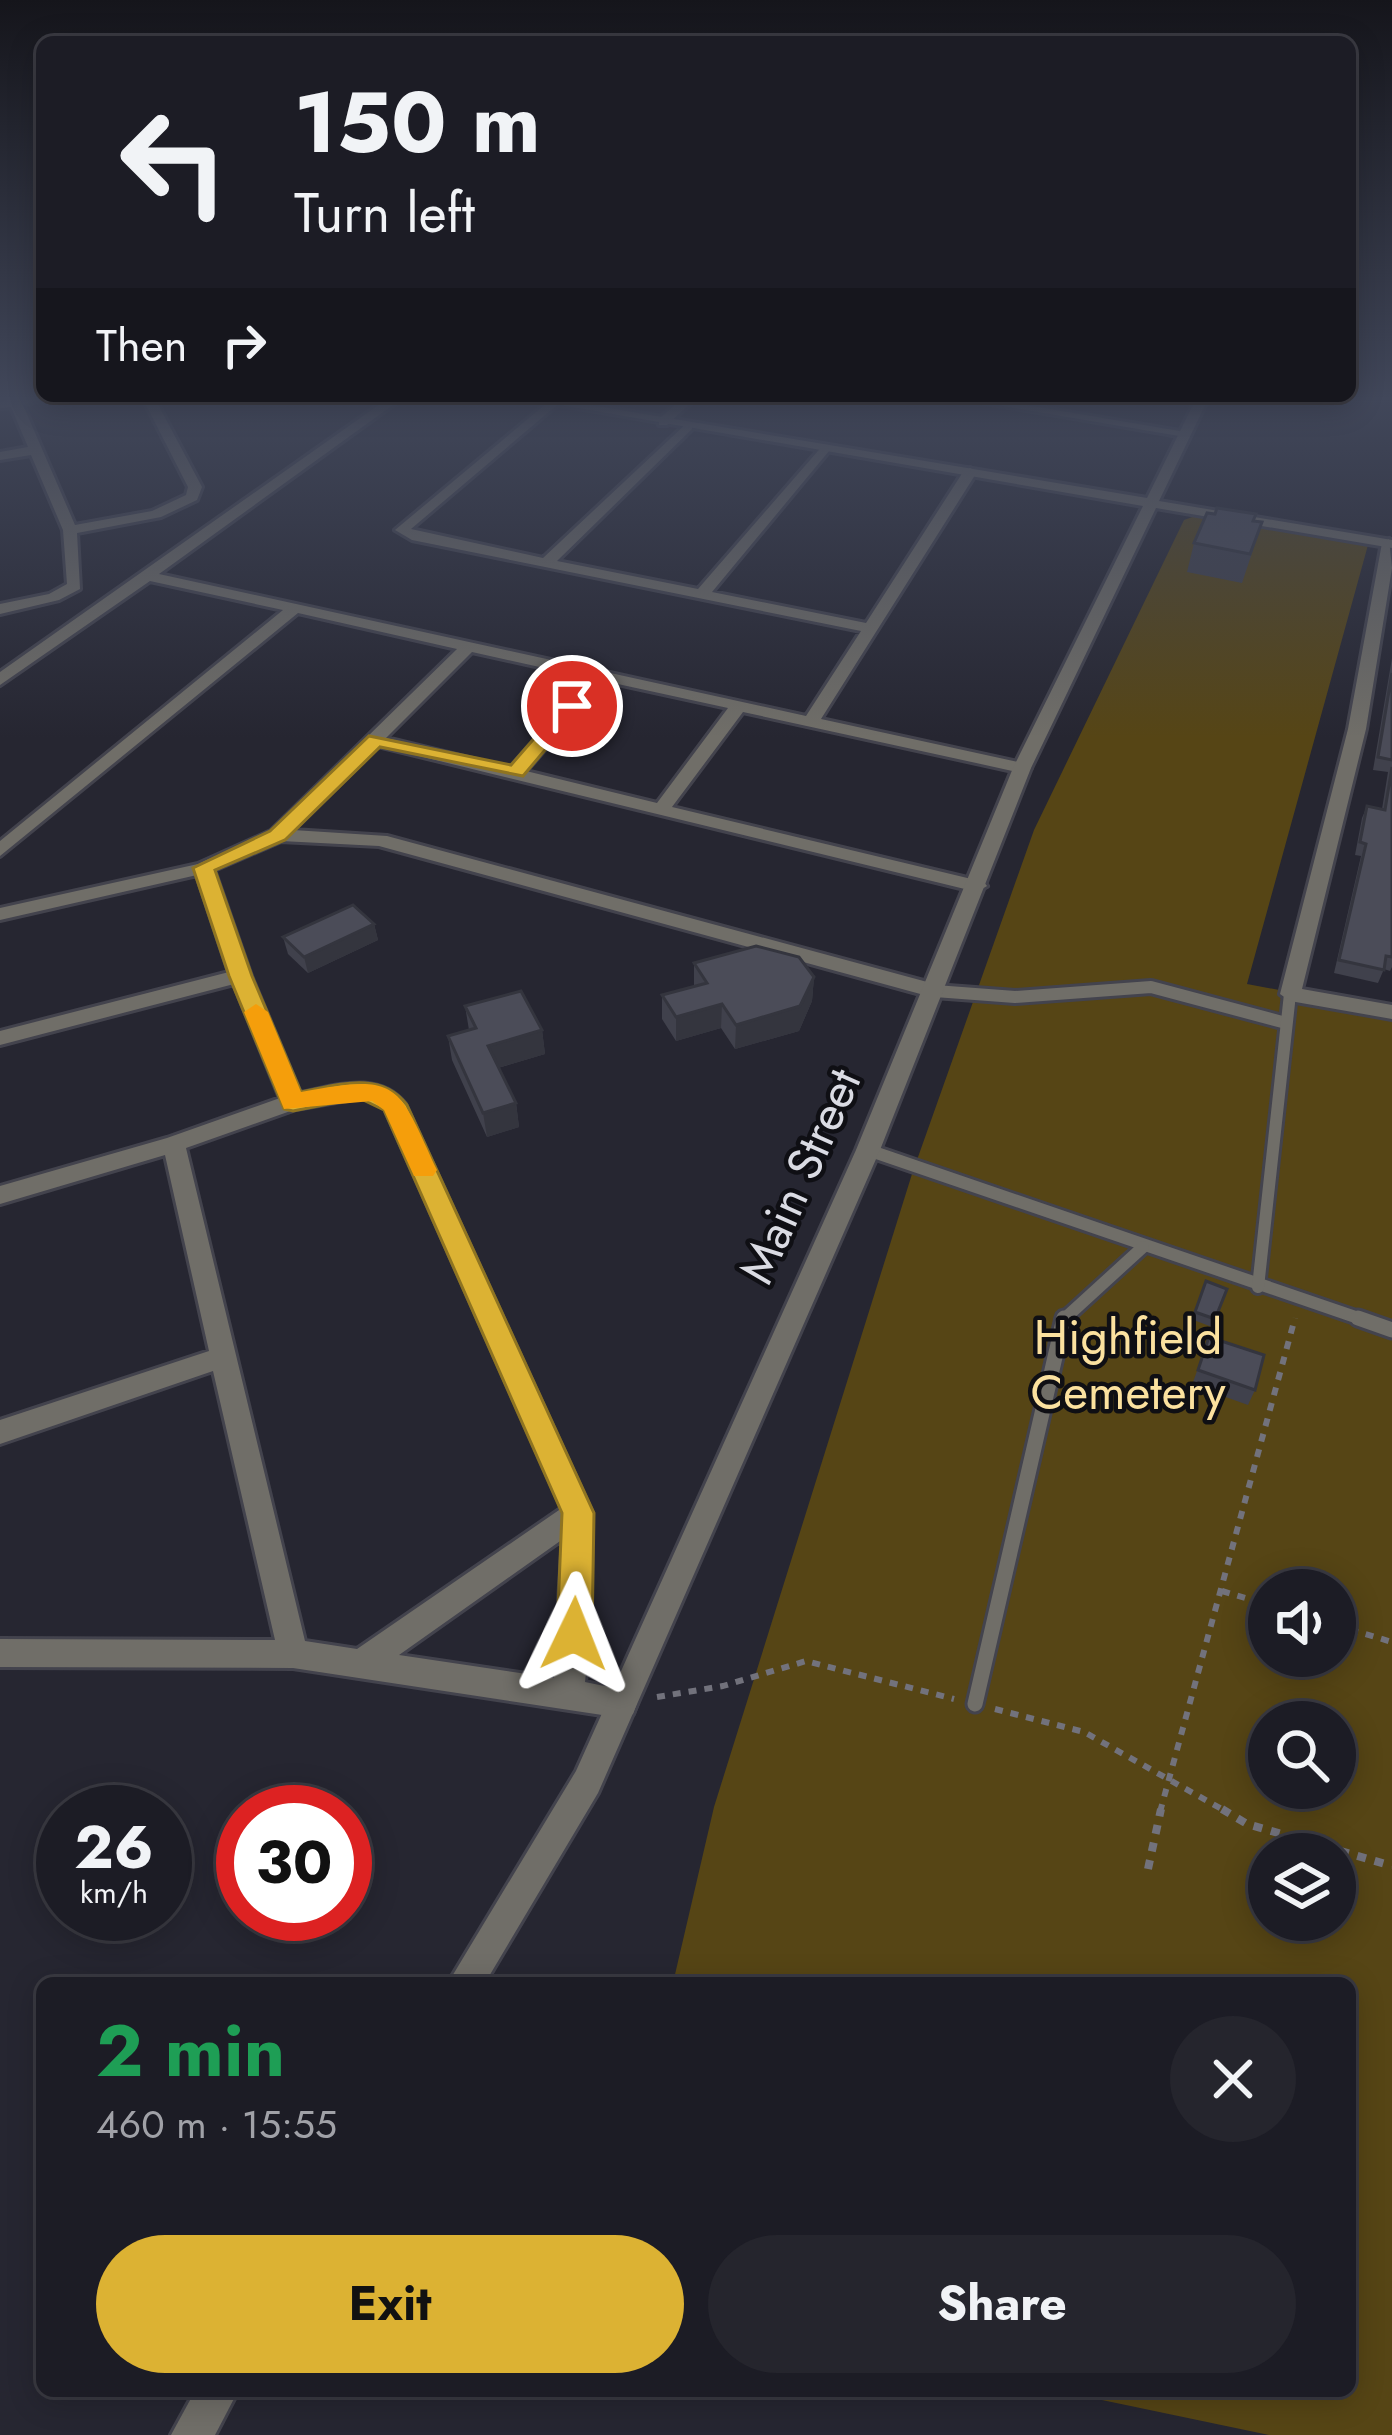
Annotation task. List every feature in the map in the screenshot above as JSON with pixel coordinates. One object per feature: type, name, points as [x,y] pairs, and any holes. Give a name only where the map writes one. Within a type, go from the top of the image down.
[{"type":"street","points":[[0,609],[54,597],[75,586],[70,530],[62,511]]},
{"type":"street","points":[[70,530],[163,511]]},
{"type":"street","points":[[0,680],[240,511]]},
{"type":"street","points":[[425,511],[402,530],[412,536],[874,628]]},
{"type":"street","points":[[547,562],[600,511]]},
{"type":"street","points":[[702,594],[772,511]]},
{"type":"street","points":[[812,720],[946,511]]},
{"type":"street","name":"Main Street","points":[[469,1977],[587,1782],[868,1150],[1022,768],[1149,511]]},
{"type":"street","points":[[1203,511],[1390,543],[1357,729],[1290,994],[1392,1012]]},
{"type":"street","points":[[149,576],[1022,768]]},
{"type":"street","points":[[0,850],[294,609]]},
{"type":"street","points":[[0,914],[204,868],[278,835],[469,646]]},
{"type":"street","points":[[516,772],[601,674]]},
{"type":"street","points":[[662,808],[740,704]]},
{"type":"street","points":[[376,740],[977,886]]},
{"type":"street","points":[[278,835],[380,840],[935,991]]},
{"type":"street","points":[[204,868],[241,976],[293,1102]]},
{"type":"street","points":[[0,1038],[241,976]]},
{"type":"street","points":[[0,1195],[174,1144],[293,1102],[359,1090],[379,1093],[394,1105],[578,1513],[568,1693]]},
{"type":"street","points":[[174,1144],[293,1654]]},
{"type":"street","points":[[0,1432],[223,1357]]},
{"type":"street","points":[[362,1664],[578,1513]]},
{"type":"street","points":[[0,1653],[293,1654],[622,1703]]},
{"type":"street","points":[[192,2435],[214,2397]]},
{"type":"lane","points":[[935,991],[1015,997],[1151,987],[1286,1023]]},
{"type":"lane","points":[[1258,1287],[1290,994]]},
{"type":"lane","points":[[868,1150],[1299,1302],[1392,1330]]},
{"type":"lane","points":[[975,1704],[1064,1319],[1144,1247]]},
{"type":"path","points":[[1148,1869],[1168,1775],[1299,1302]]},
{"type":"path","points":[[1222,1591],[1248,1599]]},
{"type":"path","points":[[1356,1631],[1392,1642]]},
{"type":"path","points":[[622,1703],[723,1686],[806,1661],[1084,1732],[1168,1775],[1247,1824],[1392,1866]]},
{"type":"green space","name":"Highfield Cemetery","points":[[1198,515],[1368,545],[1247,984],[1392,1011],[1392,2435],[1269,2435],[1088,2397],[1356,2397],[1356,1977],[674,1977],[714,1807],[912,1174],[1034,830],[1184,520]]},
{"type":"building","points":[[1207,513],[1256,514],[1253,521],[1262,522],[1250,554],[1194,543]]},
{"type":"building","points":[[1392,673],[1392,760],[1378,757]]},
{"type":"building","points":[[1392,767],[1392,957],[1386,956],[1384,970],[1339,960],[1366,844],[1360,842],[1367,806],[1385,810]]},
{"type":"building","points":[[353,905],[374,924],[304,957],[283,937]]},
{"type":"building","points":[[756,946],[799,957],[814,977],[800,1006],[736,1025],[722,1004],[676,1017],[662,995],[707,983],[694,963]]},
{"type":"building","points":[[521,991],[542,1030],[488,1046],[516,1103],[483,1113],[448,1036],[476,1028],[465,1006]]},
{"type":"building","points":[[1206,1281],[1227,1289],[1215,1319],[1195,1312]]},
{"type":"building","points":[[1209,1337],[1264,1355],[1255,1390],[1198,1370]]},
{"type":"slow traffic","points":[[256,1012],[293,1102],[359,1090],[379,1093],[394,1105],[423,1170]]},
{"type":"route","points":[[572,706],[516,772],[376,740],[278,835],[204,868],[241,976],[293,1102],[359,1090],[379,1093],[394,1105],[578,1513],[574,1634]]}]
